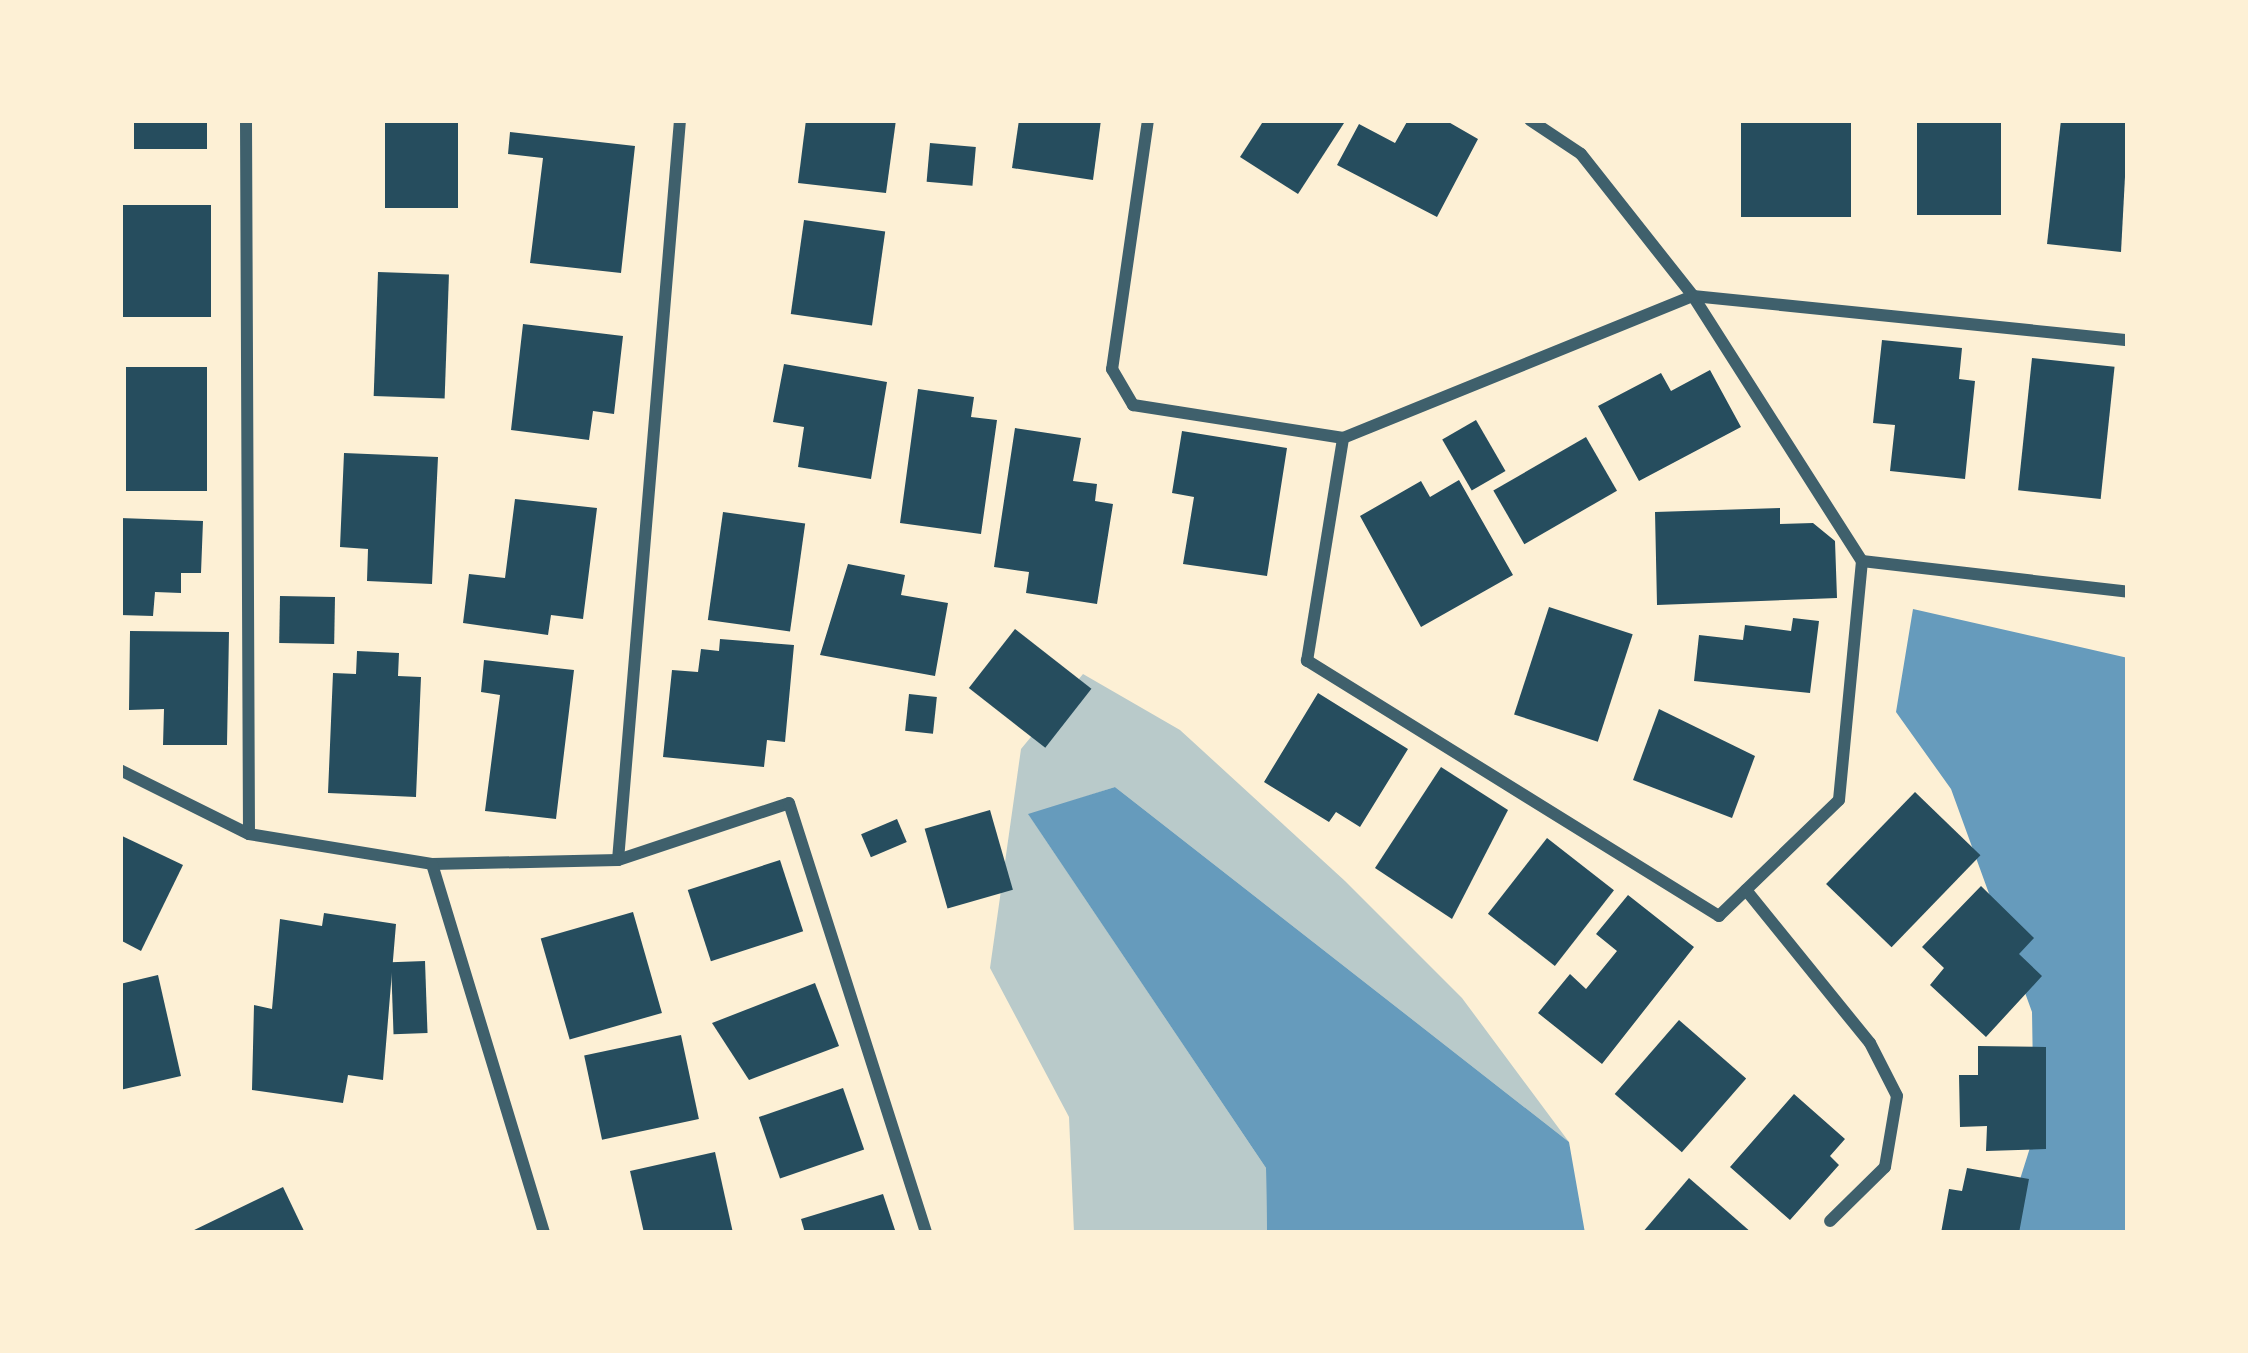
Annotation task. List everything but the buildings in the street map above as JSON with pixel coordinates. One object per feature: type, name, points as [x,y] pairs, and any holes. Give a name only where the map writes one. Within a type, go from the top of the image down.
[{"type":"street","points":[[246,120],[249,834]]},
{"type":"street","points":[[618,860],[680,120]]},
{"type":"street","points":[[1148,120],[1112,369],[1133,405],[1343,438],[1693,296],[2128,340]]},
{"type":"street","points":[[1343,438],[1307,661],[1719,916],[1839,800],[1862,561],[1693,296],[1581,154],[1530,120]]},
{"type":"street","points":[[1862,561],[2128,592]]},
{"type":"street","points":[[120,770],[249,834],[432,864],[618,860],[789,803],[926,1233]]},
{"type":"street","points":[[432,864],[544,1233]]},
{"type":"street","points":[[1746,890],[1870,1043],[1898,1096],[1885,1167],[1831,1221]]},
{"type":"shaded area","points":[[1083,674],[1180,730],[1345,881],[1462,998],[1569,1142],[1115,787],[1029,815],[1266,1168],[1267,1233],[1074,1233],[1069,1117],[990,968],[1021,749]]},
{"type":"water","points":[[1913,609],[2128,658],[2128,1233],[2003,1233],[2034,1135],[2032,1012],[1951,789],[1896,712]]},
{"type":"water","points":[[1115,787],[1569,1142],[1585,1233],[1267,1233],[1266,1168],[1028,814]]}]
